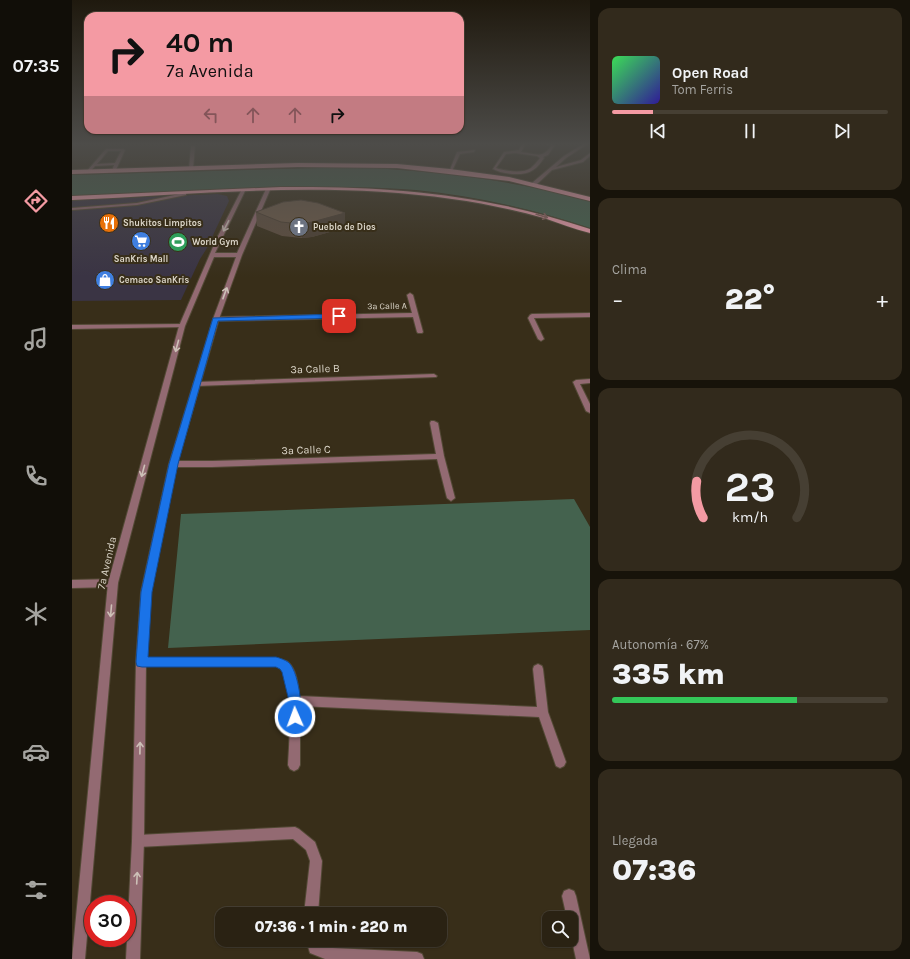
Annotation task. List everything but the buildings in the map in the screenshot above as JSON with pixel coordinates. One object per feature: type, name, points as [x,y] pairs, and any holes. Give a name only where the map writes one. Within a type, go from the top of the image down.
[{"type":"main road","points":[[548,188],[590,199]]},
{"type":"main road","points":[[72,198],[268,190],[364,189],[449,197],[532,213],[590,231]]},
{"type":"street","points":[[133,959],[138,841],[142,662],[146,592],[173,464],[196,384],[216,319],[239,255],[268,190]]},
{"type":"street","name":"7a Avenida","points":[[78,959],[113,583],[182,326],[218,240],[243,191]]},
{"type":"street","points":[[72,208],[137,204],[184,194]]},
{"type":"street","points":[[192,240],[218,240]]},
{"type":"street","points":[[212,254],[239,255]]},
{"type":"street","points":[[410,295],[420,332]]},
{"type":"street","name":"3a Calle A","points":[[216,319],[416,315]]},
{"type":"street","points":[[542,339],[531,318],[532,316],[590,315]]},
{"type":"street","points":[[72,327],[182,326]]},
{"type":"street","name":"3a Calle B","points":[[196,384],[434,376]]},
{"type":"street","points":[[590,381],[576,382],[590,411]]},
{"type":"street","points":[[434,423],[440,456],[451,498]]},
{"type":"street","name":"3a Calle C","points":[[173,464],[440,456]]},
{"type":"street","points":[[72,584],[113,583]]},
{"type":"street","points":[[142,662],[276,662],[284,666],[288,671],[295,701],[294,765]]},
{"type":"street","points":[[538,669],[543,712],[560,762]]},
{"type":"street","points":[[295,701],[543,712]]},
{"type":"street","points":[[138,841],[295,833],[311,846],[316,861],[312,907]]},
{"type":"street","points":[[568,896],[583,959]]},
{"type":"street","points":[[315,947],[333,955],[417,959]]},
{"type":"shaded area","name":"SanKris Mall","points":[[218,194],[227,196],[229,201],[181,300],[72,301],[72,200]]},
{"type":"green space","points":[[72,188],[285,188],[72,196]]},
{"type":"green space","points":[[383,188],[535,188],[590,201],[590,228],[504,204],[460,196]]},
{"type":"green space","points":[[574,499],[590,527],[590,630],[168,648],[181,514]]},
{"type":"place","name":"Shukitos Limpitos","points":[[109,223]]},
{"type":"place","name":"Pueblo de Dios","points":[[299,227]]},
{"type":"place","name":"SanKris Mall","points":[[141,241]]},
{"type":"place","name":"World Gym","points":[[178,242]]},
{"type":"place","name":"Cemaco SanKris","points":[[105,280]]},
{"type":"route","points":[[295,717],[295,701],[288,671],[284,666],[276,662],[142,662],[146,592],[157,546],[173,464],[216,319],[339,316]]}]
